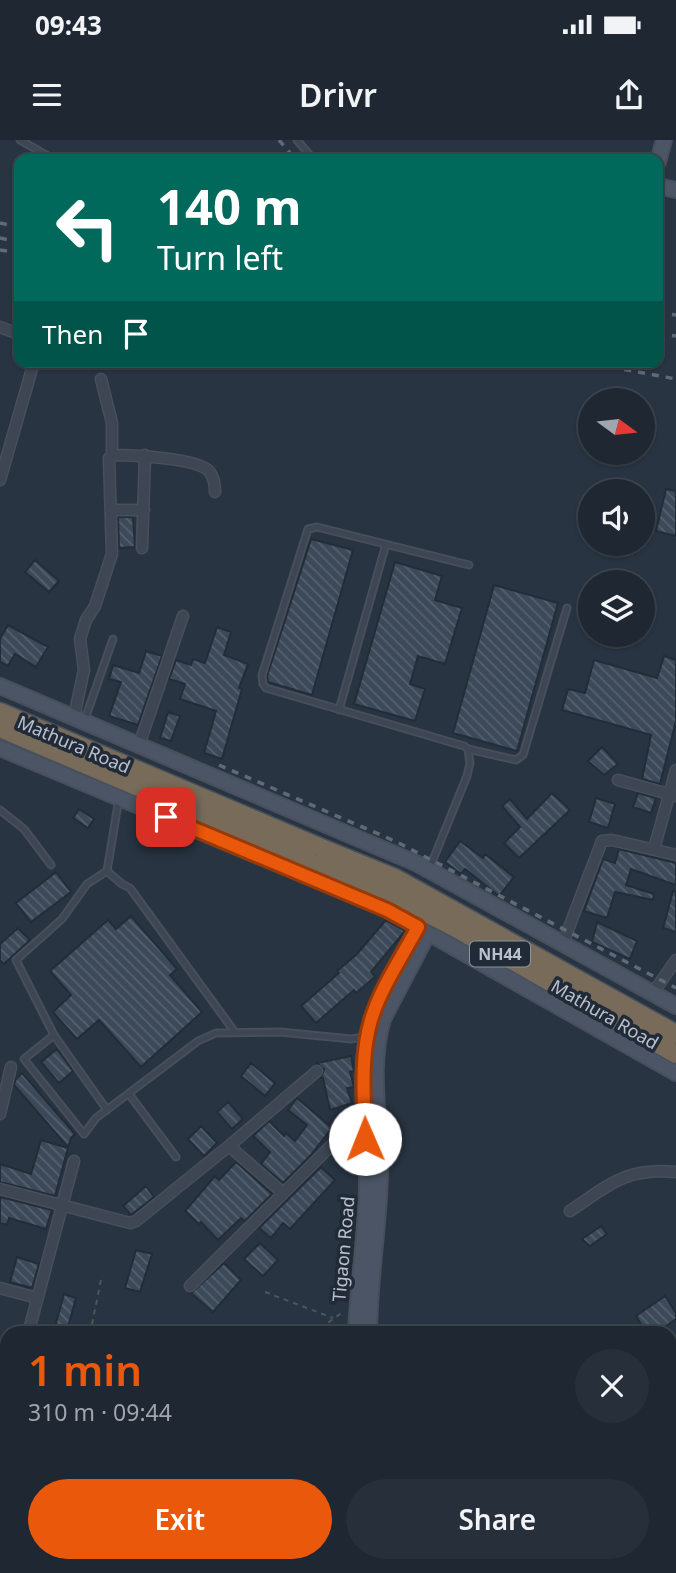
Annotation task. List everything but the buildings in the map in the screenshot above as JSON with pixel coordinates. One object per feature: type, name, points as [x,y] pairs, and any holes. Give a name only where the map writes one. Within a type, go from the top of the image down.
[{"type":"highway","name":"Mathura Road","points":[[0,712],[319,855],[454,927],[676,1054]]},
{"type":"highway","name":"Mathura Road","points":[[0,727],[319,855],[395,878],[676,1034]]},
{"type":"main road","points":[[0,686],[429,869],[676,1006]]},
{"type":"main road","points":[[0,748],[387,910],[676,1073]]},
{"type":"main road","name":"Tigaon Road","points":[[362,1326],[357,1305],[367,1188],[365,1112],[373,1036],[423,930]]},
{"type":"main road","name":"Tigaon Road","points":[[364,1326],[380,1174],[373,1036]]},
{"type":"street","points":[[0,481],[5,446],[32,368]]},
{"type":"street","points":[[79,720],[84,670],[80,639],[86,620],[95,606],[112,554],[109,458],[112,455],[112,422],[101,379]]},
{"type":"street","points":[[112,455],[145,456],[208,469],[214,479],[215,492]]},
{"type":"street","points":[[142,548],[145,456]]},
{"type":"street","points":[[111,510],[144,510]]},
{"type":"street","points":[[139,745],[183,616]]},
{"type":"street","points":[[654,849],[673,795],[676,770]]},
{"type":"street","points":[[618,780],[673,795]]},
{"type":"street","points":[[563,943],[602,841],[612,840],[676,855]]},
{"type":"street","points":[[653,993],[676,960]]},
{"type":"street","points":[[0,1114],[11,1067]]},
{"type":"street","points":[[0,1189],[130,1223],[136,1221],[317,1071]]},
{"type":"street","points":[[190,1286],[365,1112]]},
{"type":"street","points":[[229,1146],[282,1192]]},
{"type":"street","points":[[30,1326],[74,1161]]},
{"type":"street","points":[[570,1211],[619,1178],[646,1172],[676,1172]]},
{"type":"street","points":[[0,1287],[37,1298]]},
{"type":"lane","points":[[20,140],[44,154]]},
{"type":"lane","points":[[297,140],[309,154]]},
{"type":"lane","points":[[468,565],[317,527],[308,530],[262,675],[263,684],[266,688],[468,749],[516,760],[523,755],[567,608]]},
{"type":"lane","points":[[340,710],[386,544]]},
{"type":"lane","points":[[79,720],[113,639]]},
{"type":"lane","points":[[429,869],[467,776],[471,755],[468,749]]},
{"type":"lane","points":[[107,1110],[54,1035],[16,960],[62,919],[87,884],[107,870],[119,797]]},
{"type":"lane","points":[[0,810],[24,829],[51,865]]},
{"type":"lane","points":[[107,870],[130,888],[234,1031]]},
{"type":"lane","points":[[54,1035],[24,1059],[84,1134],[96,1118],[198,1041],[216,1033],[280,1032],[351,1039],[373,1036]]},
{"type":"lane","points":[[129,1094],[176,1157]]},
{"type":"path","points":[[92,1326],[102,1275]]},
{"type":"path","points":[[265,1292],[333,1318]]},
{"type":"path","points":[[322,1326],[357,1305]]},
{"type":"railway","points":[[279,140],[291,154]]},
{"type":"railway","points":[[0,223],[14,226]]},
{"type":"railway","points":[[0,238],[14,241]]},
{"type":"railway","points":[[0,250],[14,252]]},
{"type":"railway","points":[[663,314],[676,315]]},
{"type":"railway","points":[[663,335],[676,336]]},
{"type":"railway","points":[[616,368],[676,379]]},
{"type":"railway","points":[[219,765],[397,842],[676,988]]},
{"type":"route","points":[[166,817],[387,910],[418,927],[386,987],[367,1036],[365,1139]]}]
